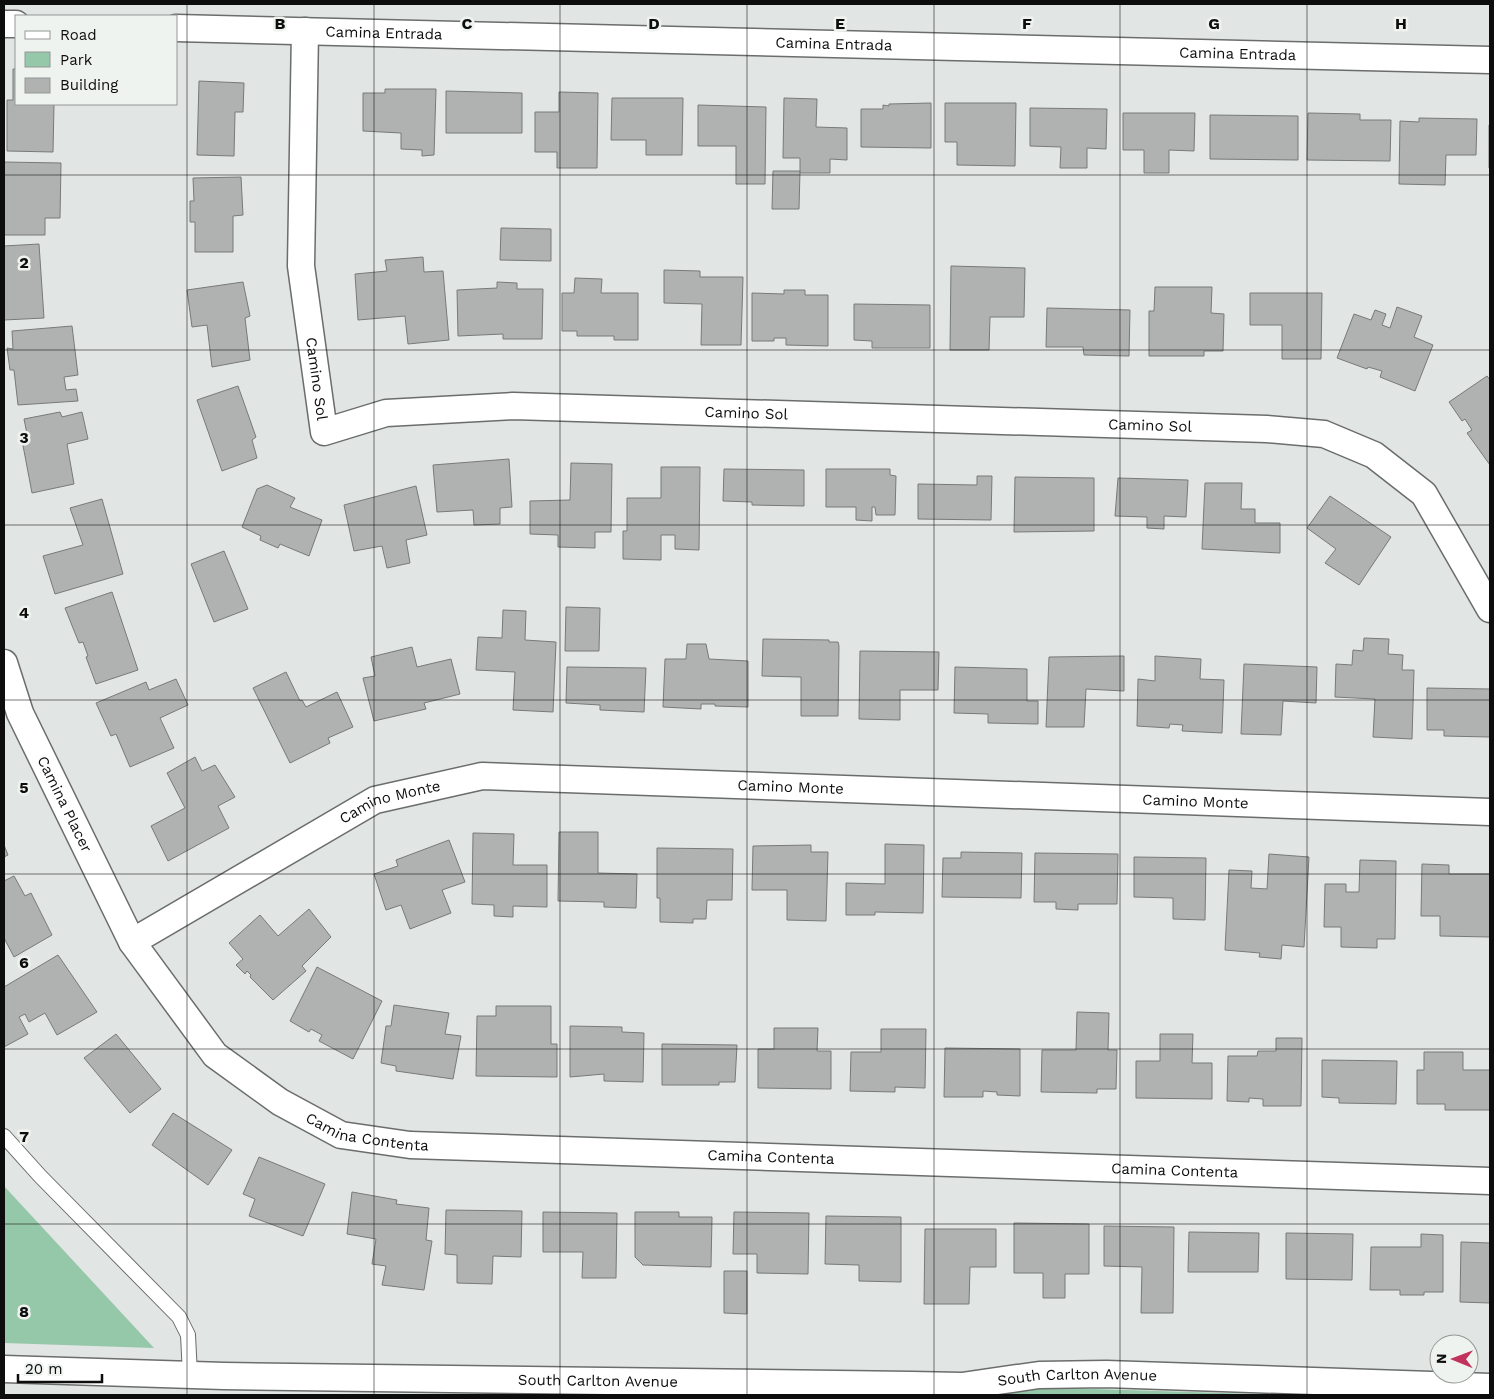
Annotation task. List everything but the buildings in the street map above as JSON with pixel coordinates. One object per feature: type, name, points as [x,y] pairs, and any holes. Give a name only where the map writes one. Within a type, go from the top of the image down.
[{"type":"street","name":"Camina Entrada","points":[[178,28],[1490,60]]},
{"type":"street","name":"Camino Sol","points":[[306,31],[301,266],[324,432],[386,413],[513,406],[1266,429],[1324,434],[1374,455],[1424,494],[1490,609]]},
{"type":"street","name":"Camina Placer","points":[[4,663],[20,713],[132,942]]},
{"type":"street","name":"Camino Monte","points":[[132,942],[375,800],[482,776],[1490,812]]},
{"type":"street","name":"Camina Contenta","points":[[132,942],[215,1055],[280,1102],[341,1136],[410,1145],[1490,1182]]},
{"type":"street","name":"South Carlton Avenue","points":[[4,1369],[190,1375],[911,1390],[962,1386],[1039,1375],[1106,1374],[1490,1386]]},
{"type":"lane","points":[[4,1136],[40,1176],[179,1317],[188,1335],[190,1375]]},
{"type":"green space","points":[[4,1186],[154,1348],[4,1343]]},
{"type":"green space","points":[[1032,1388],[1060,1388],[1291,1395],[987,1395]]}]
